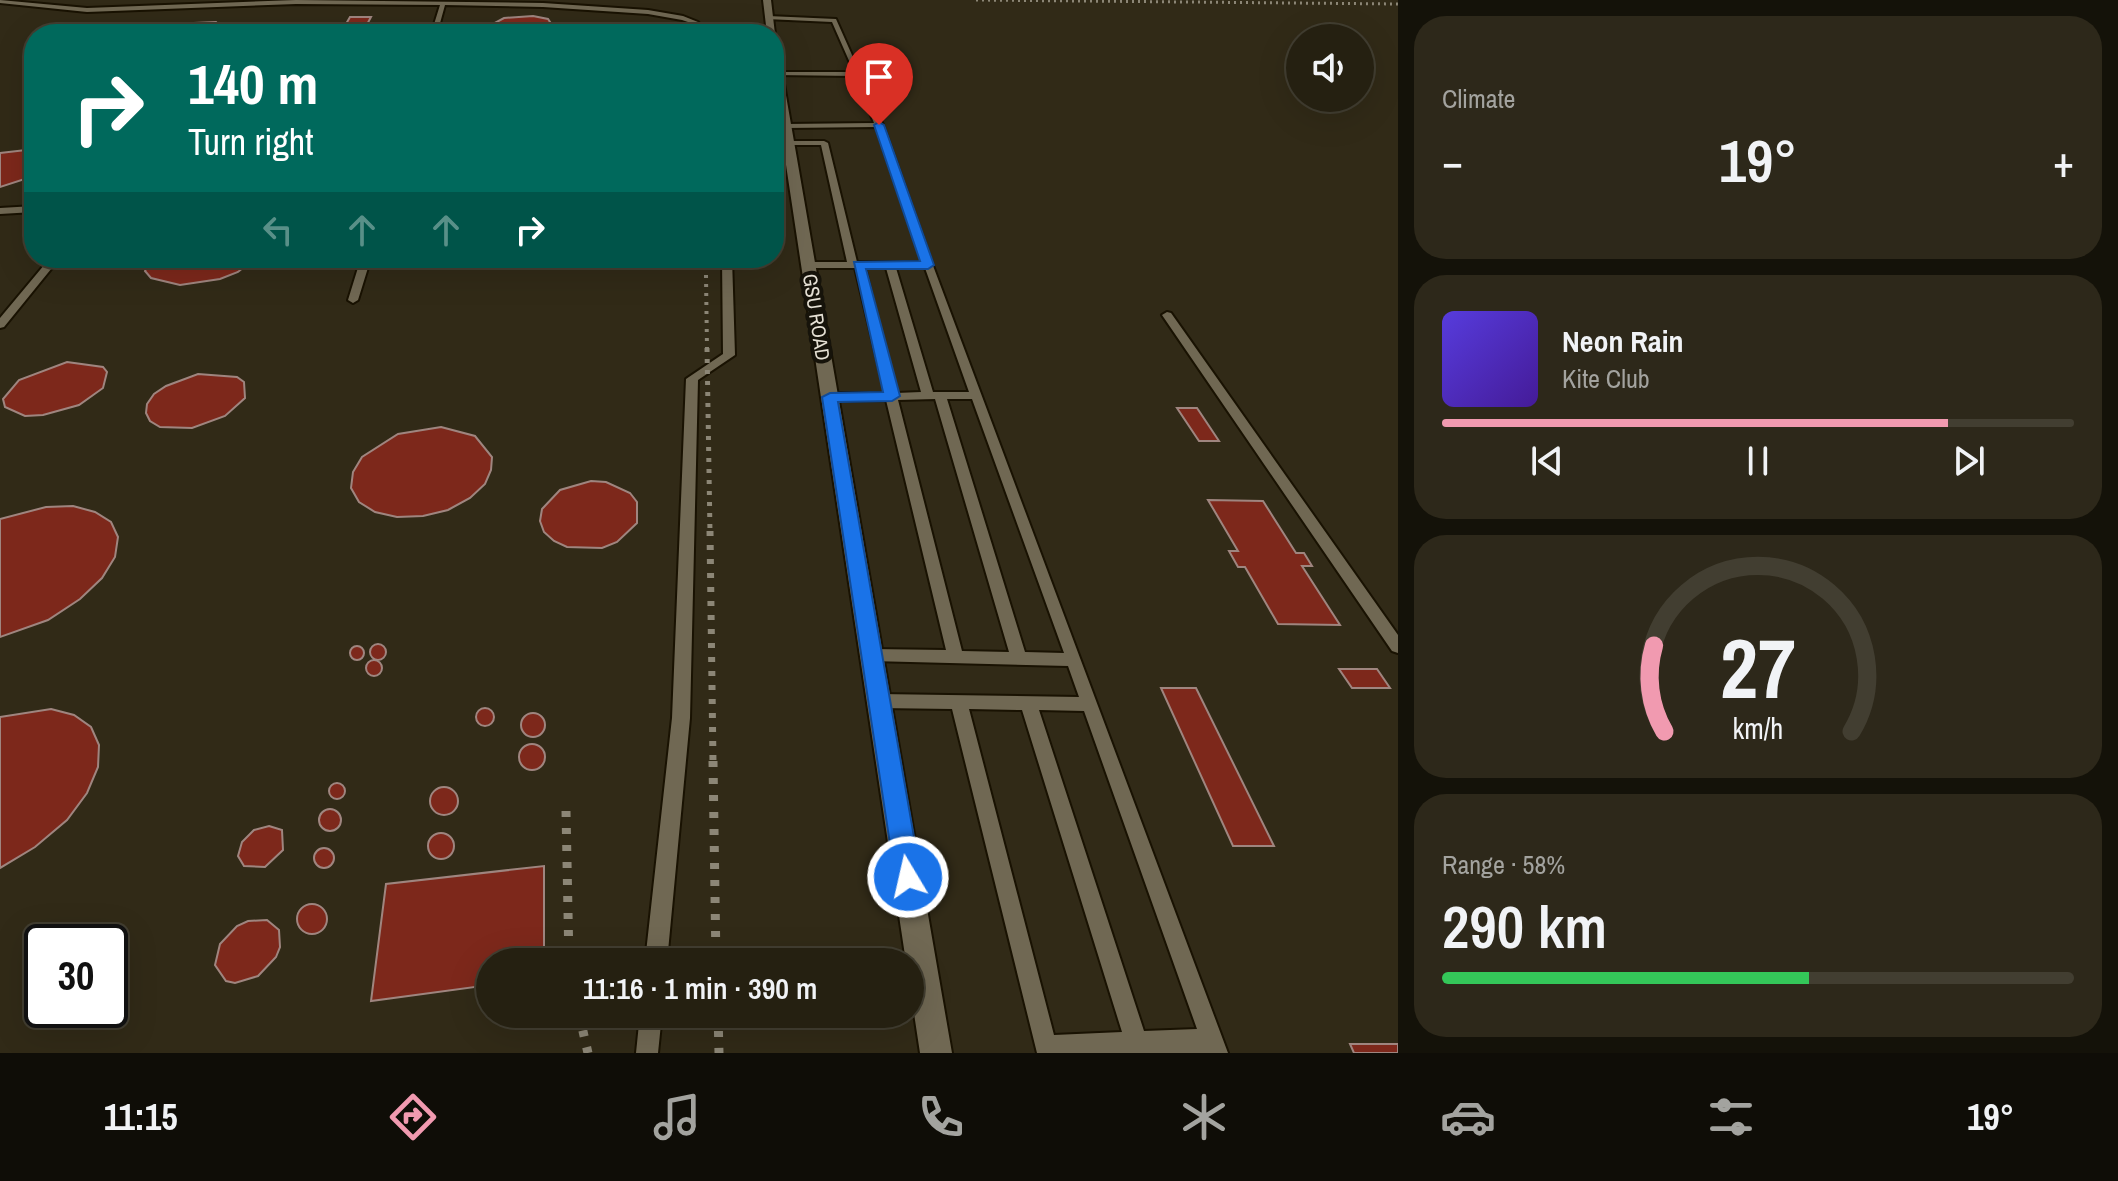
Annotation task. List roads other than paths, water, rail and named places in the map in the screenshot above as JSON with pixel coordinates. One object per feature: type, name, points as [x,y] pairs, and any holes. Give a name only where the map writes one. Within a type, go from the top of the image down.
[{"type":"street","points":[[767,0],[769,24]]},
{"type":"street","name":"GSU ROAD","points":[[784,115],[936,1053]]},
{"type":"lane","points":[[0,1],[87,10],[296,2],[594,7],[648,12],[683,18],[697,24]]},
{"type":"lane","points":[[437,24],[443,4]]},
{"type":"lane","points":[[767,14],[834,20],[858,74],[1214,1047],[1047,1050],[959,702]]},
{"type":"lane","points":[[784,66],[858,74]]},
{"type":"lane","points":[[787,134],[879,125]]},
{"type":"lane","points":[[787,134],[824,143],[892,396],[956,657]]},
{"type":"lane","points":[[0,211],[24,210]]},
{"type":"lane","points":[[808,265],[928,264]]},
{"type":"lane","points":[[890,265],[1019,659]]},
{"type":"lane","points":[[0,325],[47,268]]},
{"type":"lane","points":[[353,300],[363,268]]},
{"type":"lane","points":[[657,948],[681,718],[692,379],[729,355],[727,268]]},
{"type":"lane","points":[[1167,315],[1398,647]]},
{"type":"lane","points":[[830,397],[976,395]]},
{"type":"lane","points":[[871,655],[1074,660]]},
{"type":"lane","points":[[879,701],[1090,704]]},
{"type":"lane","points":[[1028,703],[1138,1048]]},
{"type":"lane","points":[[647,1053],[650,1028]]},
{"type":"railway","points":[[976,0],[1398,4]]},
{"type":"railway","points":[[706,275],[707,350]]},
{"type":"railway","points":[[707,348],[710,533]]},
{"type":"railway","points":[[710,531],[713,763]]},
{"type":"railway","points":[[713,761],[716,948]]},
{"type":"railway","points":[[566,811],[569,948]]},
{"type":"railway","points":[[582,1028],[588,1053]]},
{"type":"railway","points":[[718,1028],[719,1053]]}]
